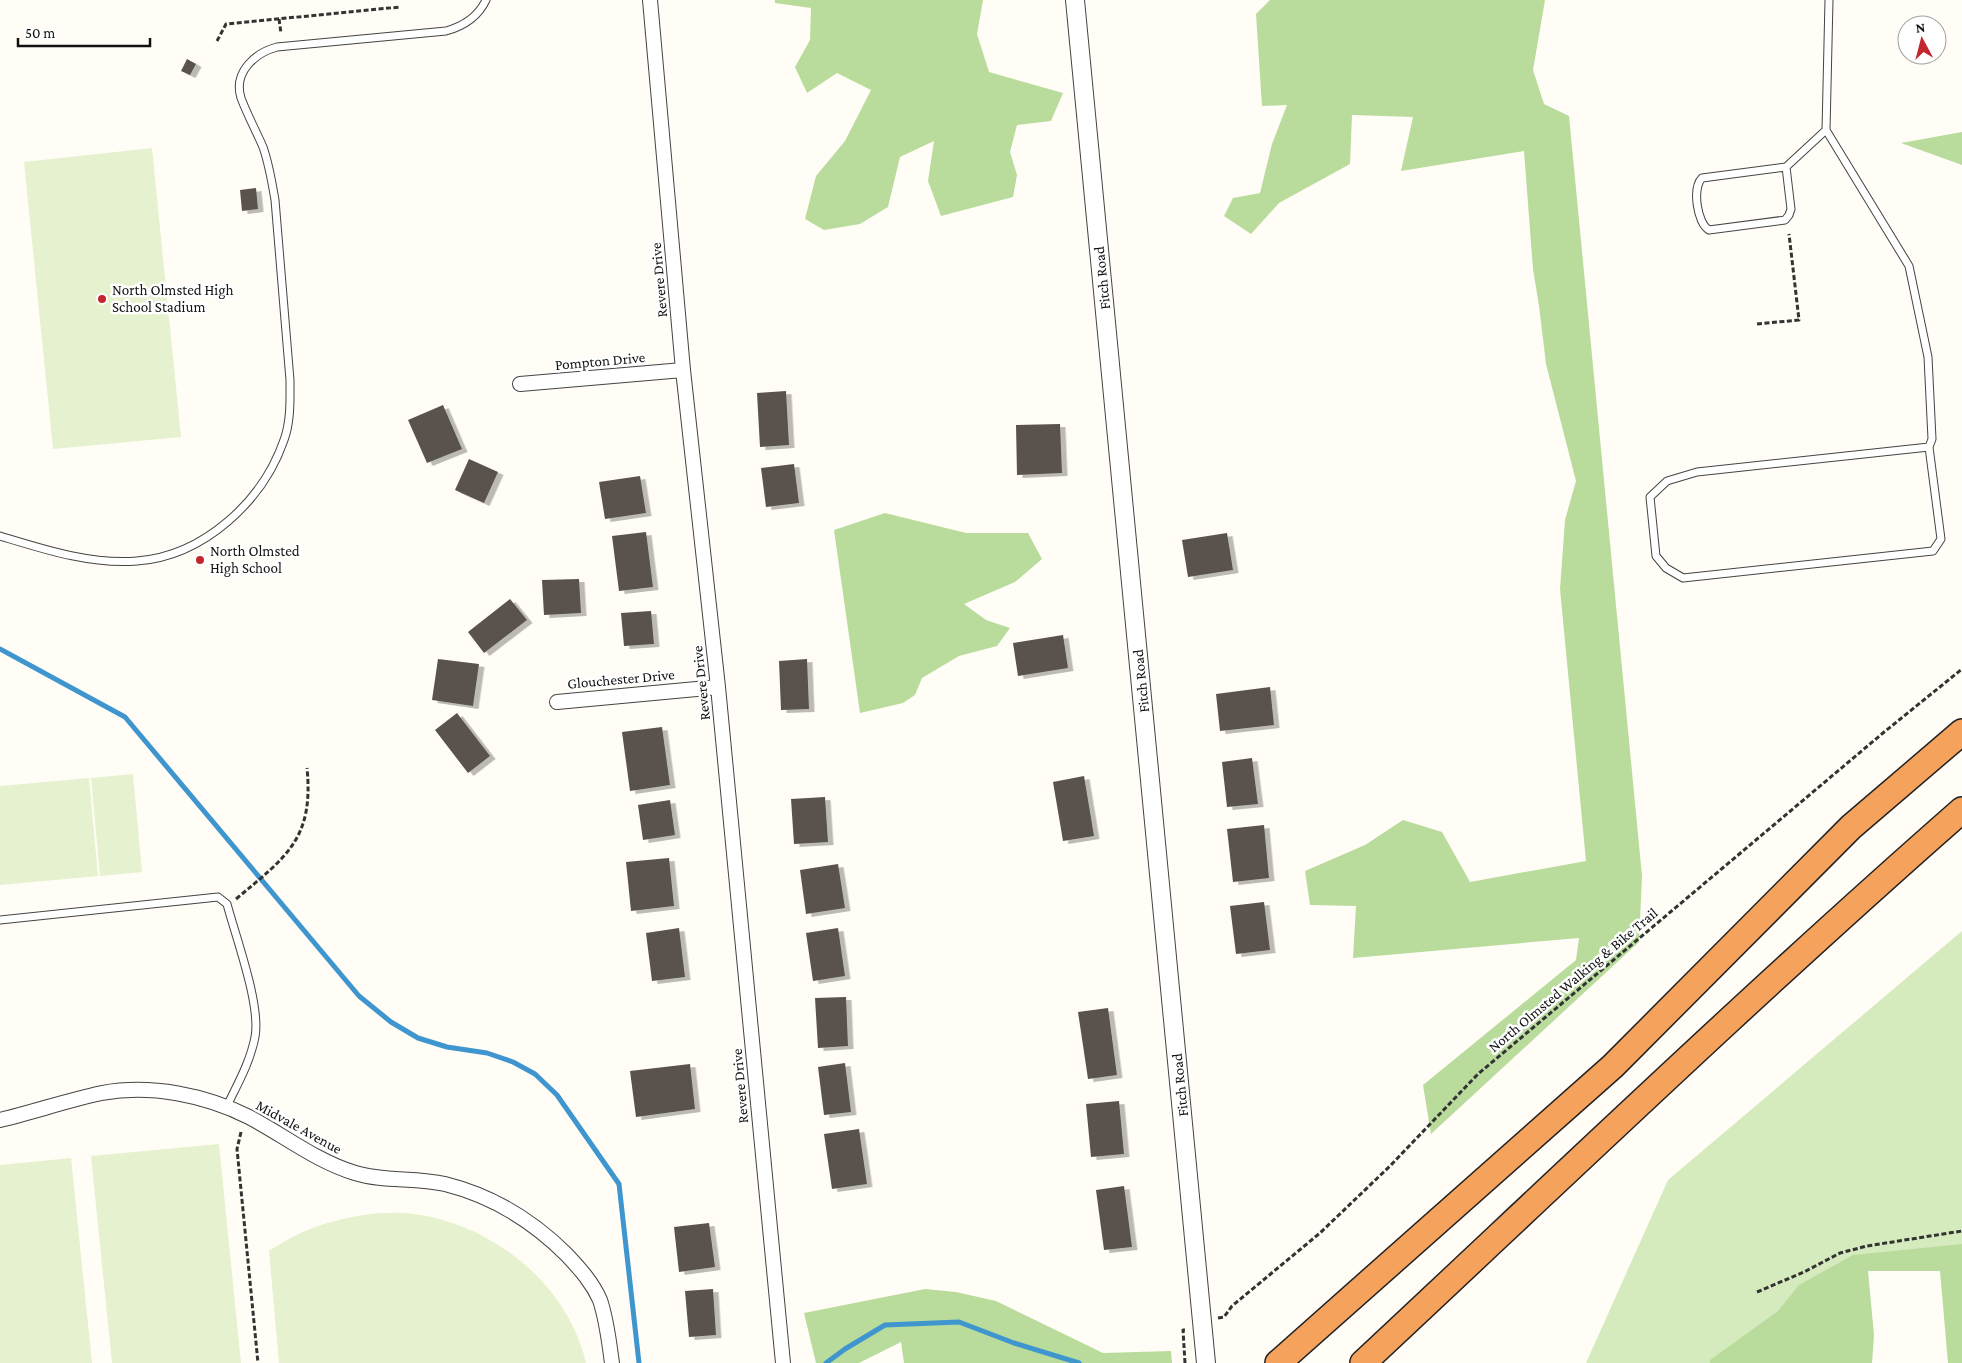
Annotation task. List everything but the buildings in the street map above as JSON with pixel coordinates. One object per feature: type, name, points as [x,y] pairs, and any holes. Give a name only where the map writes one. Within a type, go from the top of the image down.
[{"type":"highway","points":[[1278,1363],[1613,1066],[1851,827],[1962,732]]},
{"type":"highway","points":[[1363,1363],[1649,1096],[1894,870],[1962,810]]},
{"type":"street","name":"Revere Drive","points":[[650,0],[683,370],[718,687],[782,1363]]},
{"type":"street","name":"Fitch Road","points":[[1075,0],[1206,1363]]},
{"type":"street","name":"Pompton Drive","points":[[520,384],[683,370]]},
{"type":"street","name":"Glouchester Drive","points":[[557,702],[718,687]]},
{"type":"street","name":"Midvale Avenue","points":[[0,1120],[103,1093],[143,1090],[170,1092],[207,1101],[248,1117],[306,1152],[331,1165],[356,1174],[443,1184],[475,1193],[528,1220],[550,1239],[588,1278],[599,1299],[607,1323],[612,1363]]},
{"type":"lane","points":[[0,536],[86,557],[119,562],[138,561],[173,553],[197,542],[222,526],[243,508],[273,466],[285,438],[290,405],[290,380],[275,200],[272,177],[263,149],[241,97],[241,79],[246,66],[260,53],[277,47],[446,31],[460,26],[476,16],[486,0]]},
{"type":"lane","points":[[1829,0],[1826,130],[1909,266],[1928,357],[1932,439],[1929,447],[1941,538],[1933,551],[1683,578],[1666,568],[1656,556],[1650,498],[1667,481],[1696,472],[1929,447]]},
{"type":"lane","points":[[1786,167],[1790,215],[1786,220],[1709,230],[1704,227],[1700,219],[1696,188],[1702,178],[1786,167],[1826,130]]},
{"type":"lane","points":[[0,920],[218,897],[227,904],[255,1012],[255,1036],[250,1059],[226,1108]]},
{"type":"path","points":[[217,41],[226,24],[400,7]]},
{"type":"path","points":[[279,19],[281,33]]},
{"type":"path","points":[[1757,324],[1799,320],[1789,234]]},
{"type":"path","name":"North Olmsted Walking & Bike Trail","points":[[1212,1320],[1224,1317],[1232,1306],[1320,1233],[1390,1166],[1478,1074],[1868,745],[1962,669]]},
{"type":"path","points":[[235,900],[290,850],[301,833],[307,812],[309,786],[307,768]]},
{"type":"path","points":[[240,1132],[237,1149],[258,1363]]},
{"type":"path","points":[[1757,1292],[1804,1272],[1840,1253],[1867,1246],[1962,1231]]},
{"type":"green space","points":[[775,0],[983,0],[977,34],[989,72],[1063,93],[1051,121],[1017,125],[1010,152],[1017,175],[1013,197],[941,216],[928,181],[934,141],[900,157],[888,207],[860,224],[824,230],[805,219],[816,176],[845,141],[871,90],[837,73],[807,93],[795,67],[810,40],[811,8],[775,3]]},
{"type":"green space","points":[[1270,0],[1545,0],[1533,70],[1544,104],[1569,116],[1642,876],[1639,942],[1431,1134],[1423,1085],[1576,960],[1579,938],[1353,958],[1356,906],[1310,905],[1305,871],[1365,845],[1403,820],[1442,832],[1470,882],[1586,861],[1560,589],[1565,520],[1576,481],[1546,364],[1533,269],[1524,151],[1401,171],[1413,117],[1352,115],[1350,164],[1279,203],[1251,234],[1224,216],[1233,198],[1260,193],[1272,144],[1287,105],[1262,106],[1256,14]]},
{"type":"green space","points":[[1962,132],[1962,165],[1901,143]]},
{"type":"green space","name":"North Olmsted High School Stadium","points":[[152,148],[181,437],[53,449],[24,162]]},
{"type":"green space","points":[[885,513],[966,533],[1028,533],[1042,559],[1015,582],[964,604],[986,620],[1010,628],[997,646],[959,656],[922,678],[915,695],[903,703],[860,713],[834,530]]},
{"type":"green space","points":[[133,774],[142,872],[100,876],[91,778]]},
{"type":"green space","points":[[89,778],[98,876],[0,885],[0,786]]},
{"type":"green space","points":[[1962,931],[1962,1255],[1864,1264],[1726,1363],[1586,1363],[1668,1180]]},
{"type":"green space","points":[[219,1144],[241,1363],[112,1363],[91,1156]]},
{"type":"green space","points":[[71,1158],[92,1363],[0,1363],[0,1165]]},
{"type":"green space","points":[[379,1213],[410,1213],[443,1220],[471,1230],[498,1245],[522,1263],[544,1284],[562,1308],[577,1334],[586,1363],[279,1363],[269,1251],[295,1236],[321,1225]]},
{"type":"green space","points":[[1962,1244],[1962,1363],[1948,1363],[1940,1271],[1868,1271],[1874,1335],[1872,1363],[1710,1363],[1710,1360],[1778,1311],[1799,1285],[1853,1255]]},
{"type":"green space","points":[[925,1289],[956,1292],[996,1301],[1103,1353],[1171,1351],[1172,1363],[904,1363],[901,1342],[859,1363],[816,1363],[804,1313]]},
{"type":"waterway","points":[[0,649],[125,717],[359,996],[391,1022],[418,1038],[447,1047],[487,1053],[513,1062],[535,1074],[557,1095],[619,1184],[639,1363]]},
{"type":"waterway","points":[[826,1363],[885,1325],[959,1322],[1014,1343],[1079,1363]]},
{"type":"place","name":"North Olmsted High School Stadium","points":[[102,299]]},
{"type":"place","name":"North Olmsted High School","points":[[200,560]]}]
